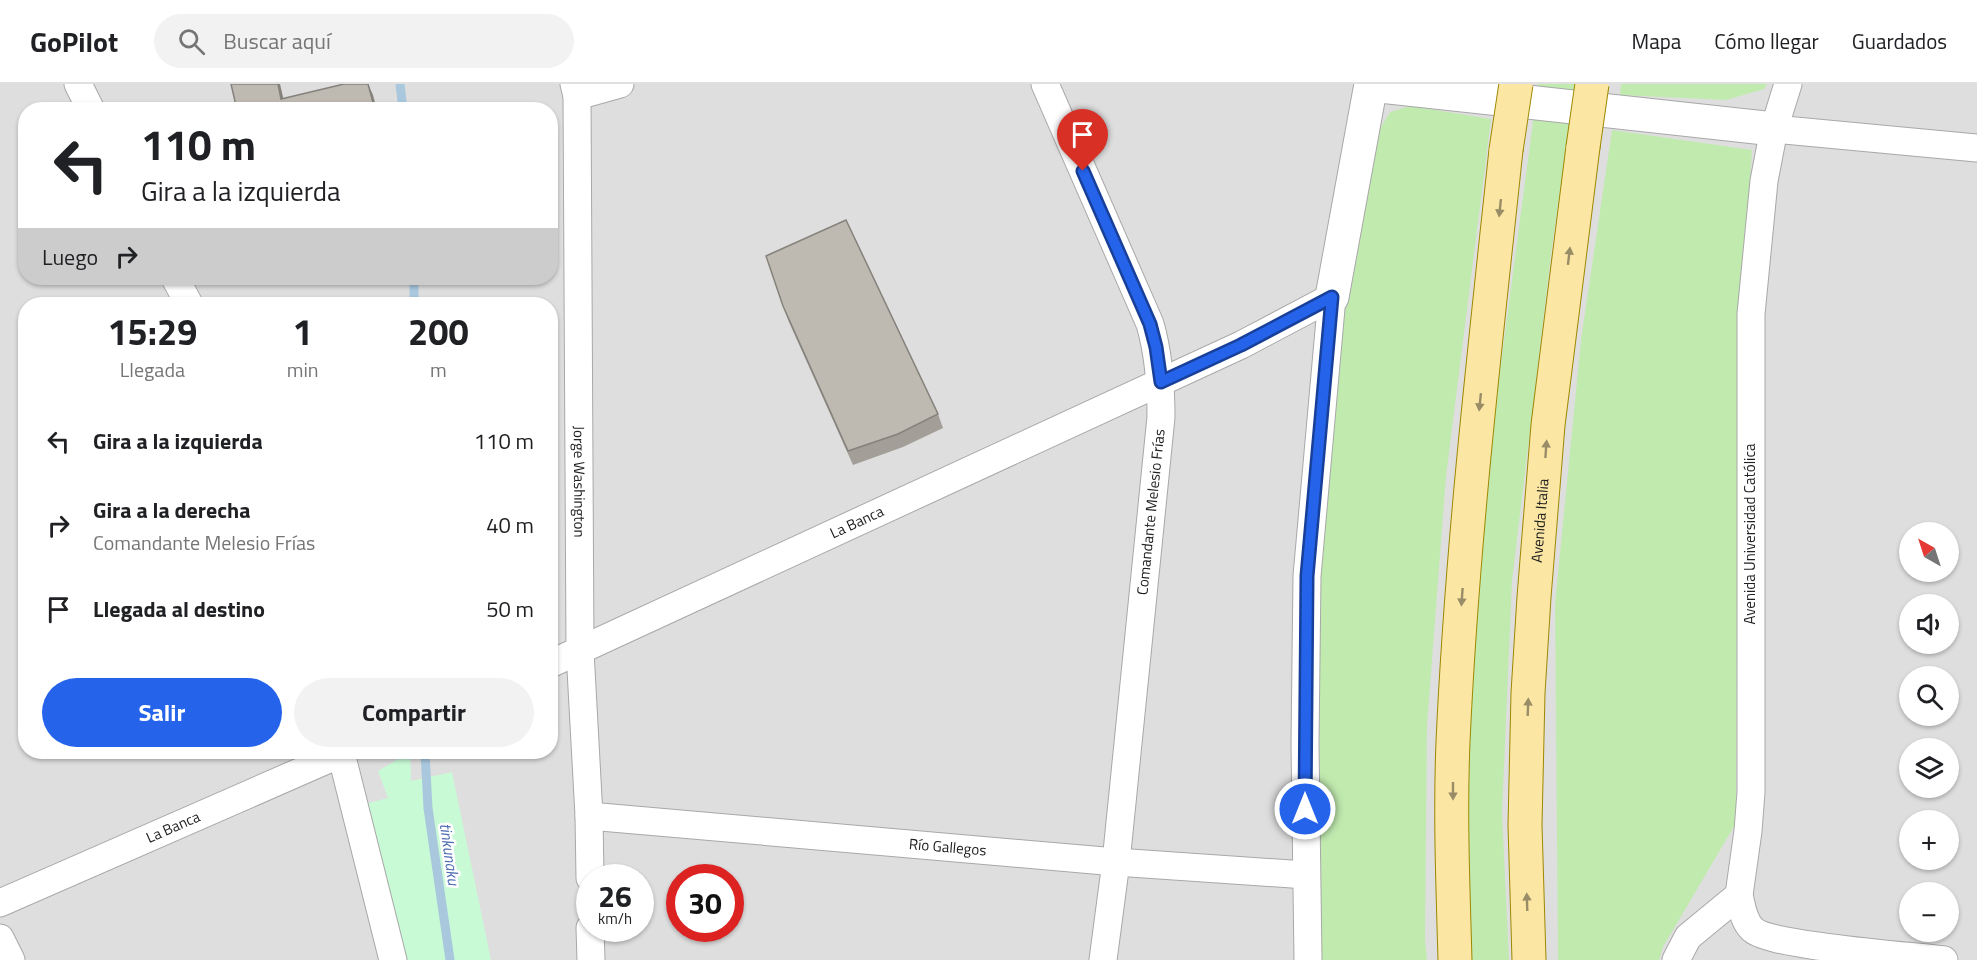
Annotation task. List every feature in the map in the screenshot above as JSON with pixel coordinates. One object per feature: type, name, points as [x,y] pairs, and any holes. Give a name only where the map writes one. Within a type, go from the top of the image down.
[{"type":"main road","points":[[1455,960],[1453,745],[1460,620],[1470,488],[1506,150],[1516,84]]},
{"type":"main road","name":"Avenida Italia","points":[[1529,960],[1524,825],[1534,597],[1548,425],[1592,84]]},
{"type":"street","points":[[78,84],[87,102]]},
{"type":"street","points":[[576,90],[620,84]]},
{"type":"street","name":"Comandante Melesio Frías","points":[[1045,84],[1150,324],[1161,382],[1161,417],[1116,862],[1103,960]]},
{"type":"street","name":"Avenida Universidad Católica","points":[[1739,895],[1748,831],[1750,792],[1751,314],[1764,181],[1774,129],[1788,84]]},
{"type":"street","points":[[1308,960],[1305,744],[1307,576],[1332,297],[1371,85],[1774,129],[1977,148]]},
{"type":"street","name":"Jorge Washington","points":[[576,90],[580,651],[590,864]]},
{"type":"street","name":"La Banca","points":[[558,661],[1241,345],[1332,297]]},
{"type":"street","name":"La Banca","points":[[0,903],[327,759]]},
{"type":"street","points":[[345,759],[393,960]]},
{"type":"street","name":"Río Gallegos","points":[[589,816],[1116,862],[1306,875]]},
{"type":"street","points":[[1676,960],[1688,937],[1739,895],[1743,916],[1753,931],[1803,944],[1944,960]]},
{"type":"street","points":[[0,938],[10,960]]},
{"type":"street","points":[[590,942],[591,960]]},
{"type":"shaded area","points":[[0,84],[1977,84],[1977,960],[0,960]]},
{"type":"green space","points":[[1538,84],[1575,84],[1552,246],[1512,581],[1502,813],[1509,960],[1470,960],[1465,792],[1487,469]]},
{"type":"green space","points":[[1621,84],[1767,84],[1764,89],[1726,100],[1620,95]]},
{"type":"green space","points":[[1410,106],[1491,119],[1446,476],[1427,726],[1425,940],[1427,960],[1321,960],[1318,564],[1331,389],[1378,132],[1390,112]]},
{"type":"green space","points":[[1612,130],[1752,150],[1738,358],[1736,823],[1663,947],[1659,960],[1558,960],[1555,604],[1581,340]]},
{"type":"green space","points":[[398,759],[410,759],[411,781],[452,772],[491,960],[406,960],[365,804],[388,798],[378,771]]},
{"type":"building","points":[[231,84],[278,84],[281,99],[344,84],[368,84],[373,102],[235,102]]},
{"type":"building","points":[[846,220],[938,414],[898,434],[848,451],[783,306],[766,256]]},
{"type":"waterway","name":"tinkunaku","points":[[400,84],[402,102]]},
{"type":"waterway","name":"tinkunaku","points":[[414,285],[414,297]]},
{"type":"waterway","name":"tinkunaku","points":[[425,759],[428,808],[450,960]]},
{"type":"route","points":[[1083,171],[1150,324],[1161,382],[1241,345],[1332,297],[1307,576],[1305,809]]}]
